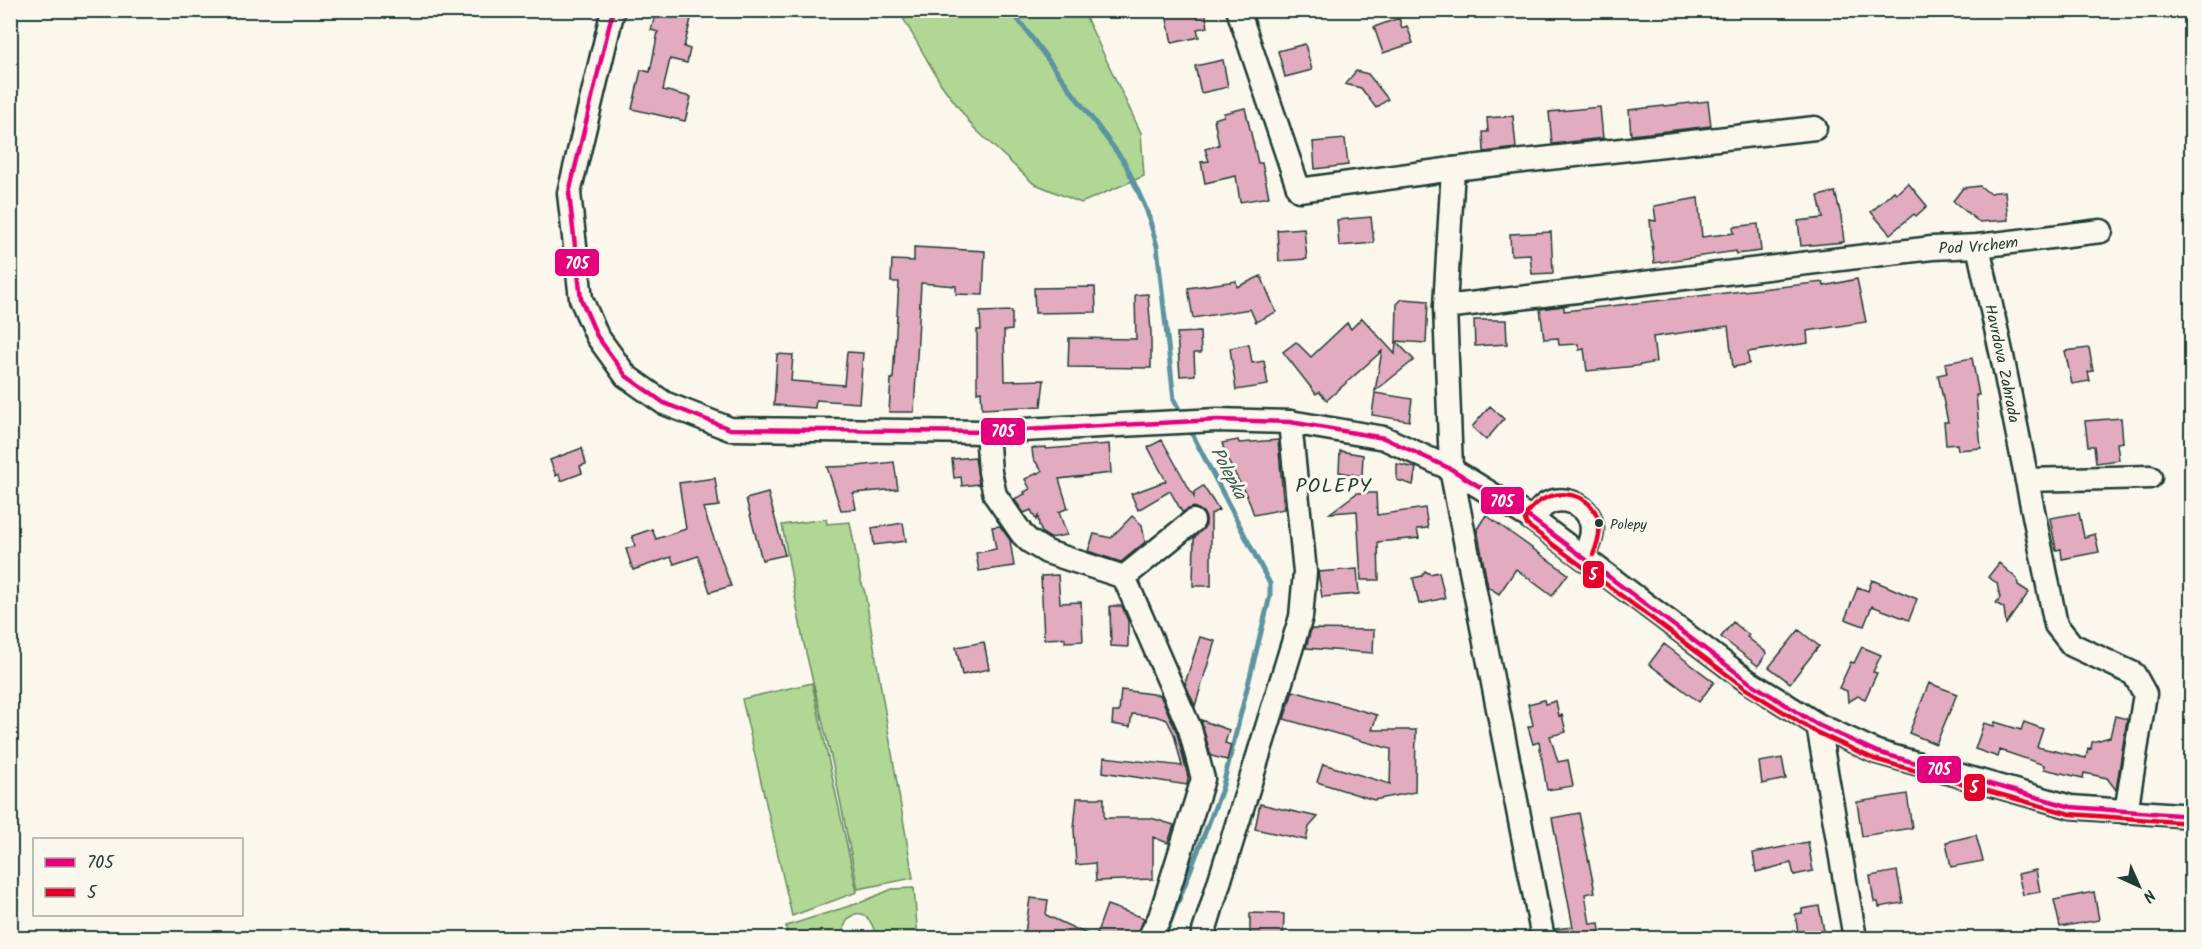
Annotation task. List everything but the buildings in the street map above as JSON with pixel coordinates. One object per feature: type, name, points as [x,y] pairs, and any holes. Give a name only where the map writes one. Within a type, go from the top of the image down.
[{"type":"street","points":[[613,10],[569,193],[581,299],[597,336],[626,376],[664,403],[730,429],[987,432],[1217,420],[1290,422],[1384,438],[1451,469],[1532,519],[1749,682],[1818,725],[1877,752],[2071,807],[2192,816]]},
{"type":"street","points":[[1238,10],[1299,190],[1453,169],[1815,128]]},
{"type":"street","points":[[1453,169],[1445,307],[1451,469],[1543,939]]},
{"type":"street","name":"Pod Vrchem","points":[[1445,307],[1932,248],[1978,246],[2101,231]]},
{"type":"street","name":"Havrdova Zahrada","points":[[1978,246],[2056,625],[2072,645],[2134,675],[2145,694],[2126,812]]},
{"type":"street","points":[[1202,939],[1301,617],[1305,572],[1290,422]]},
{"type":"street","points":[[987,432],[990,472],[995,495],[1022,534],[1047,552],[1124,577],[1190,729],[1203,778],[1160,917],[1149,939]]},
{"type":"street","points":[[2027,480],[2150,477]]},
{"type":"street","points":[[1532,519],[1546,504],[1564,499],[1580,506],[1590,519],[1592,536],[1584,556]]},
{"type":"street","points":[[1124,577],[1193,521]]},
{"type":"street","points":[[1818,725],[1855,939]]},
{"type":"green space","points":[[899,11],[1083,11],[1141,133],[1144,176],[1081,203],[1033,183],[973,127],[941,84]]},
{"type":"green space","points":[[826,519],[827,524],[850,522],[865,593],[913,878],[858,889],[833,765],[803,640],[782,525]]},
{"type":"green space","points":[[812,683],[857,892],[792,916],[742,699]]},
{"type":"green space","points":[[914,888],[918,938],[876,938],[874,929],[864,915],[855,914],[844,926],[843,938],[787,938],[786,926],[862,902],[892,889]]},
{"type":"waterway","name":"Polepka","points":[[1011,10],[1125,163],[1147,211],[1157,246],[1174,400],[1182,415]]},
{"type":"waterway","name":"Polepka","points":[[1164,938],[1222,789],[1270,596],[1270,584],[1189,428]]},
{"type":"transit line","name":"705","points":[[613,10],[569,193],[581,299],[597,336],[626,376],[664,403],[730,429],[987,432],[1217,420],[1290,422],[1384,438],[1451,469],[1532,519],[1749,682],[1818,725],[1877,752],[2071,807],[2192,816]]},
{"type":"transit line","name":"5","points":[[1593,555],[1599,535],[1599,523],[1589,504],[1580,498],[1560,494],[1550,496],[1540,501],[1527,513],[1525,520],[1527,525],[1745,688],[1814,731],[1874,759],[2070,814],[2191,823]]},
{"type":"place","name":"Polepy","points":[[1599,523]]},
{"type":"district","name":"POLEPY","points":[[1334,485]]}]
